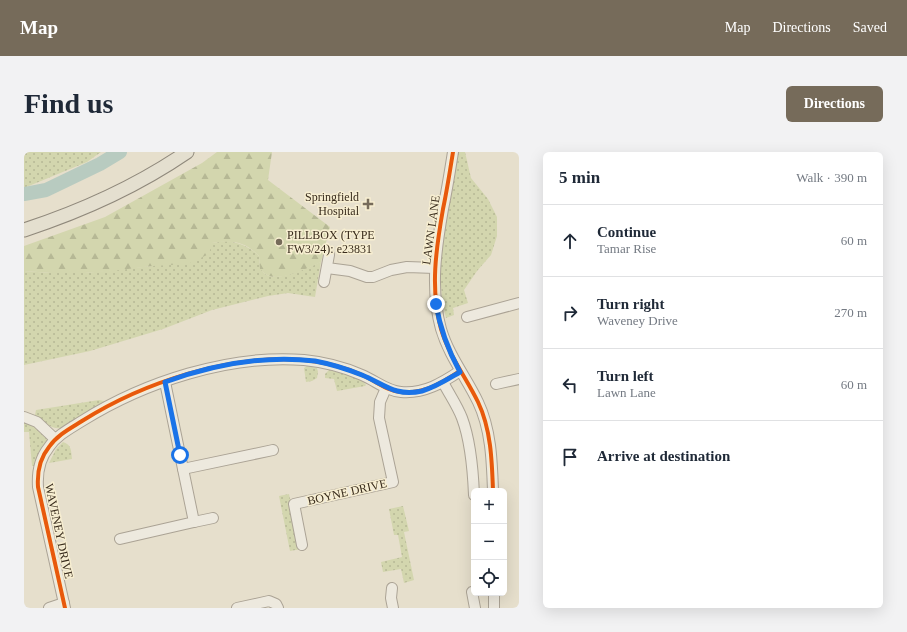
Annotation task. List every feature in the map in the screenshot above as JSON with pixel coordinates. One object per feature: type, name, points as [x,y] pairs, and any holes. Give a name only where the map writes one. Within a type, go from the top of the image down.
[{"type":"main road","points":[[24,230],[103,200],[141,181],[186,152]]},
{"type":"street","name":"LAWN LANE","points":[[453,152],[435,268],[435,294],[438,318],[448,349],[478,401],[485,421],[491,454],[493,488]]},
{"type":"street","points":[[324,282],[329,255]]},
{"type":"street","points":[[327,268],[373,276],[391,270],[407,268],[435,268]]},
{"type":"street","points":[[467,317],[519,303]]},
{"type":"street","name":"WAVENEY DRIVE","points":[[64,605],[38,487],[38,476],[44,454],[55,439],[108,406],[128,396],[193,373],[231,364],[258,361],[285,359],[331,364],[363,376],[386,388],[401,392],[422,391],[443,382],[460,372]]},
{"type":"street","points":[[496,384],[519,379]]},
{"type":"street","points":[[165,382],[194,522]]},
{"type":"street","points":[[443,382],[461,416],[466,429],[473,488]]},
{"type":"street","name":"BOYNE DRIVE","points":[[302,545],[294,504],[393,482],[379,418],[380,402],[386,388]]},
{"type":"street","points":[[24,417],[37,422],[55,439]]},
{"type":"street","points":[[183,469],[273,450]]},
{"type":"street","points":[[120,539],[213,518]]},
{"type":"street","points":[[392,588],[390,598],[393,608]]},
{"type":"street","points":[[473,596],[475,608]]},
{"type":"street","points":[[494,596],[494,608]]},
{"type":"street","points":[[237,608],[269,601],[276,604],[278,608]]},
{"type":"street","points":[[49,608],[64,605]]},
{"type":"green space","points":[[24,152],[101,152],[87,162],[24,188]]},
{"type":"green space","points":[[217,152],[272,152],[268,180],[330,227],[321,262],[286,276],[273,277],[260,269],[259,256],[249,247],[238,243],[226,242],[212,243],[209,254],[188,264],[85,273],[24,271],[24,246],[105,217],[202,163]]},
{"type":"green space","points":[[456,152],[465,152],[471,178],[488,199],[497,217],[497,236],[491,255],[477,271],[464,290],[468,303],[453,308],[454,315],[446,318],[442,298],[441,257],[446,213]]},
{"type":"green space","points":[[226,241],[240,244],[252,250],[259,256],[260,268],[264,273],[273,277],[294,273],[321,262],[315,297],[288,293],[268,296],[212,310],[163,329],[90,351],[24,365],[24,271],[85,273],[152,266],[212,243]]},
{"type":"green space","points":[[307,366],[317,368],[318,372],[317,378],[306,382],[304,368]]},
{"type":"green space","points":[[329,370],[354,377],[366,385],[337,391],[334,379],[325,378],[325,374]]},
{"type":"green space","points":[[99,400],[105,401],[62,428],[54,428],[35,415],[36,410]]},
{"type":"green space","points":[[24,422],[39,429],[47,438],[45,448],[36,466],[32,466],[29,432],[24,432]]},
{"type":"green space","points":[[63,442],[70,447],[72,459],[49,463],[56,449]]},
{"type":"green space","points":[[289,494],[301,549],[290,551],[279,496]]},
{"type":"green space","points":[[403,506],[409,531],[404,532],[414,580],[404,583],[401,569],[383,572],[381,562],[402,557],[398,535],[394,535],[389,509]]},
{"type":"waterway","points":[[24,194],[46,190],[100,164],[120,152]]},
{"type":"cycle path","points":[[453,152],[436,254],[436,299],[444,339],[478,402],[486,423],[491,457],[493,488]]},
{"type":"cycle path","points":[[65,608],[38,487],[38,476],[41,461],[52,443],[64,432],[82,421],[132,394],[160,383],[218,366],[247,362],[276,359],[304,360],[326,364],[355,372],[386,388],[401,392],[417,391],[432,387],[460,371]]},
{"type":"place","name":"Springfield Hospital","points":[[368,204]]},
{"type":"place","name":"PILLBOX (TYPE FW3/24): e23831","points":[[279,242]]},
{"type":"route","points":[[180,455],[165,382],[193,373],[258,361],[285,359],[314,361],[331,364],[346,369],[386,388],[401,392],[412,392],[422,391],[433,387],[460,372],[453,360],[441,331],[436,304]]}]
